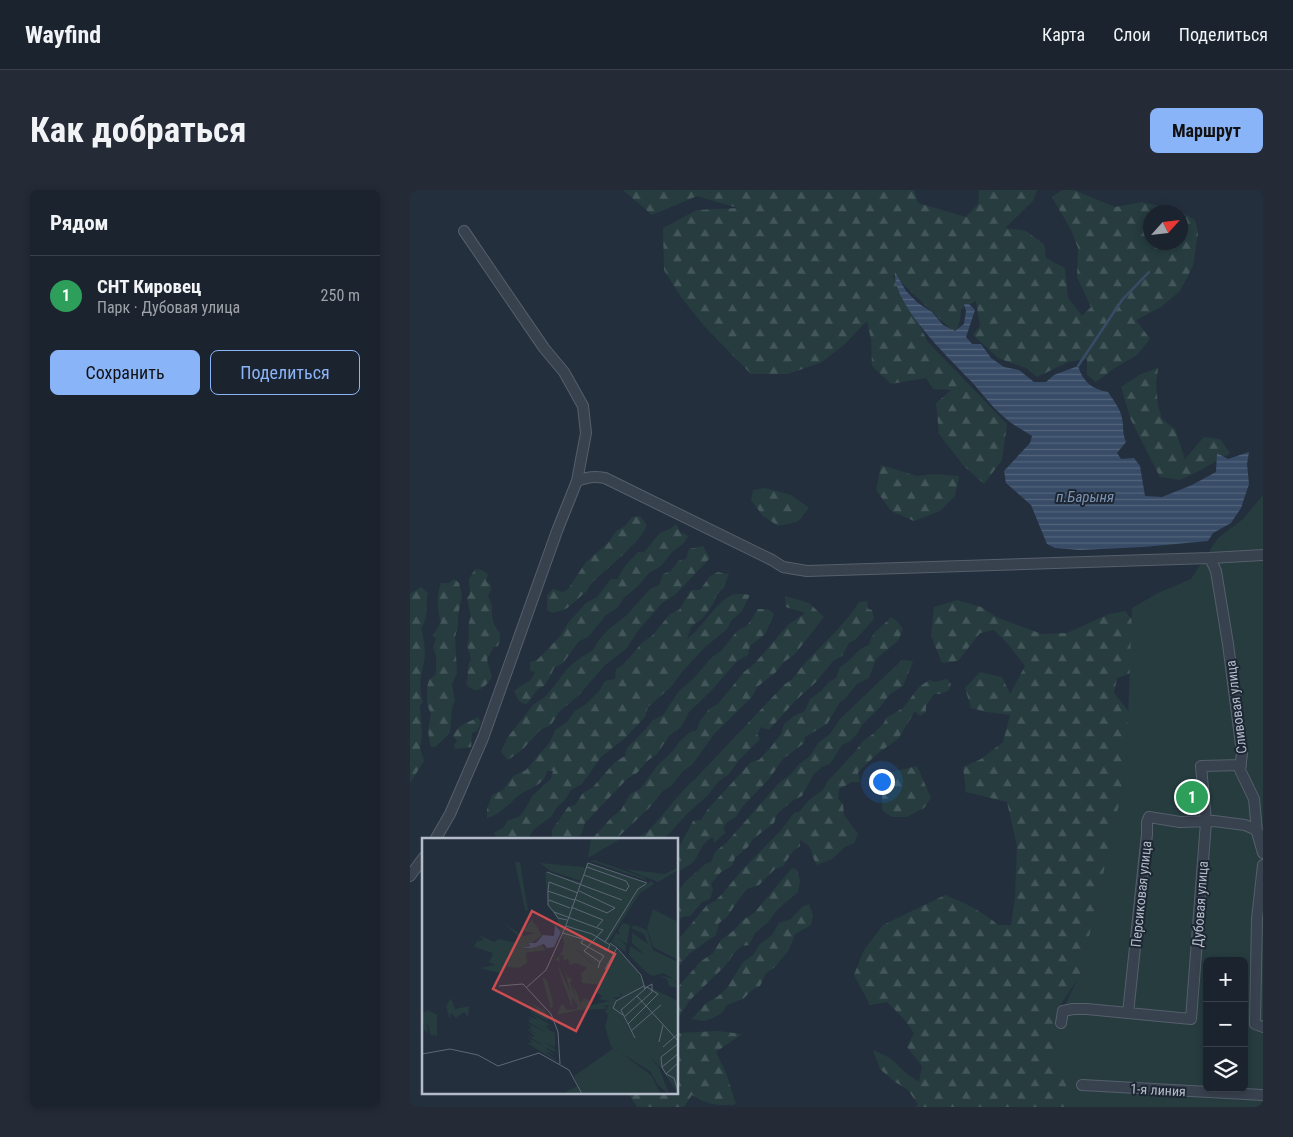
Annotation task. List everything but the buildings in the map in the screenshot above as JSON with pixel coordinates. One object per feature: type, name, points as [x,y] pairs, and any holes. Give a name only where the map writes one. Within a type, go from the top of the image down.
[{"type":"street","points":[[436,838],[450,814],[483,738],[557,531],[577,481],[586,433],[583,406],[564,372],[544,348],[464,231]]},
{"type":"street","points":[[577,481],[588,477],[605,478],[783,567],[807,571],[1263,555]]},
{"type":"street","name":"Сливовая улица","points":[[1210,558],[1216,571],[1228,644],[1242,753],[1240,770],[1254,799],[1263,853]]},
{"type":"street","name":"Дубовая улица","points":[[1128,1013],[1191,1019],[1206,822],[1201,766],[1241,765]]},
{"type":"street","name":"Персиковая улица","points":[[1128,1013],[1147,822],[1150,817],[1180,822],[1245,825],[1260,834]]},
{"type":"street","points":[[410,876],[422,860]]},
{"type":"street","points":[[1259,1026],[1256,920],[1263,864]]},
{"type":"street","points":[[1061,1023],[1063,1011],[1073,1009],[1128,1013]]},
{"type":"street","name":"1-я линия","points":[[1082,1085],[1263,1096]]},
{"type":"green space","points":[[623,190],[914,190],[918,203],[966,217],[978,204],[979,190],[1037,190],[1033,201],[1005,228],[1026,231],[1044,244],[1046,258],[1065,268],[1068,298],[1082,316],[1091,307],[1077,277],[1078,248],[1071,230],[1052,197],[1062,190],[1074,190],[1115,207],[1142,202],[1156,205],[1143,205],[1143,250],[1188,250],[1188,216],[1195,220],[1198,233],[1193,266],[1180,291],[1161,307],[1136,320],[1150,339],[1137,355],[1113,369],[1096,382],[1087,375],[1087,359],[1068,362],[1037,377],[1026,368],[998,358],[973,335],[980,326],[976,301],[961,309],[956,334],[892,274],[928,342],[1007,424],[1002,460],[984,484],[963,465],[939,434],[936,403],[951,390],[933,389],[926,378],[891,384],[872,366],[871,339],[867,321],[845,344],[822,362],[788,374],[751,374],[705,327],[681,297],[664,270],[663,228],[697,210],[738,208],[697,196],[652,215]]},
{"type":"green space","points":[[1158,368],[1156,384],[1158,405],[1162,419],[1175,429],[1185,459],[1204,437],[1220,439],[1230,453],[1180,480],[1160,477],[1131,420],[1121,387],[1141,374]]},
{"type":"green space","points":[[881,465],[917,476],[935,474],[959,476],[955,496],[940,511],[914,521],[891,511],[876,490]]},
{"type":"green space","points":[[765,488],[791,495],[809,508],[797,522],[778,526],[763,516],[751,500],[753,490]]},
{"type":"green space","points":[[1263,495],[1263,1107],[1066,1107],[1067,1087],[1050,1036],[1081,972],[1126,773],[1132,608],[1158,593],[1191,579],[1218,538],[1243,519]]},
{"type":"green space","points":[[640,516],[647,525],[637,541],[570,606],[552,613],[547,610],[547,595],[553,589],[563,592],[568,589],[586,562],[608,543],[616,531],[625,526],[632,517]]},
{"type":"green space","points":[[676,524],[680,532],[688,536],[684,543],[672,552],[661,566],[649,573],[624,598],[617,608],[606,615],[588,637],[579,641],[563,663],[554,668],[544,686],[538,689],[527,704],[520,702],[514,691],[533,676],[535,672],[530,671],[530,662],[537,660],[544,653],[586,603],[597,597],[611,579],[618,579],[624,568],[638,552],[644,552],[660,533]]},
{"type":"green space","points":[[703,546],[710,558],[676,594],[662,603],[637,632],[627,648],[604,666],[579,695],[559,712],[551,725],[540,730],[523,749],[508,760],[501,752],[507,738],[534,704],[546,696],[568,668],[592,651],[609,629],[627,615],[650,589],[659,585],[663,574],[671,571],[678,561],[686,559],[689,549]]},
{"type":"green space","points":[[475,569],[482,570],[488,574],[486,581],[491,585],[491,590],[488,596],[492,605],[494,624],[500,634],[500,640],[498,646],[494,647],[487,659],[492,677],[483,687],[473,690],[466,684],[468,666],[471,659],[467,645],[471,617],[467,598],[470,594],[469,579]]},
{"type":"green space","points":[[718,572],[726,574],[729,572],[724,588],[717,594],[713,604],[703,618],[691,627],[687,639],[693,635],[724,599],[735,594],[750,595],[742,611],[731,621],[727,629],[704,648],[671,687],[648,707],[645,717],[625,738],[601,757],[582,784],[571,790],[551,817],[534,829],[529,838],[497,837],[494,833],[503,828],[508,820],[519,817],[532,796],[551,779],[553,771],[547,771],[543,780],[521,794],[500,812],[487,818],[487,809],[492,795],[503,790],[513,776],[526,770],[550,742],[555,730],[567,722],[575,711],[586,704],[599,691],[605,681],[615,679],[616,669],[623,665],[642,643],[653,635],[670,614],[679,610],[691,590],[700,590],[710,576]]},
{"type":"green space","points":[[454,579],[459,583],[462,595],[455,637],[457,673],[452,684],[455,701],[452,708],[450,733],[435,747],[432,747],[428,730],[431,714],[427,704],[427,688],[429,680],[436,674],[436,656],[433,647],[436,639],[433,635],[441,622],[438,608],[438,593],[441,583],[449,583]]},
{"type":"green space","points":[[421,587],[428,593],[426,615],[421,629],[425,654],[420,682],[423,702],[420,706],[422,735],[420,748],[424,761],[410,783],[410,594]]},
{"type":"green space","points":[[785,596],[809,603],[824,617],[795,654],[757,687],[752,697],[715,733],[692,765],[683,771],[671,786],[663,791],[649,808],[617,838],[593,838],[621,810],[630,794],[640,789],[657,766],[673,751],[680,741],[690,732],[697,730],[700,721],[709,709],[718,704],[744,672],[755,663],[788,625],[805,613],[786,607]]},
{"type":"green space","points":[[957,600],[981,607],[996,617],[1042,634],[1067,633],[1109,614],[1125,611],[1143,633],[1137,671],[1117,678],[1114,693],[1137,722],[1091,959],[1057,1010],[1064,1052],[1081,1107],[915,1107],[918,1104],[907,1089],[895,1082],[880,1069],[873,1050],[890,1058],[919,1082],[922,1066],[907,1047],[914,1033],[903,1018],[887,1002],[870,1005],[854,975],[864,950],[883,925],[945,895],[973,908],[998,925],[1011,925],[1015,898],[1017,847],[1007,802],[966,792],[963,767],[981,759],[1003,742],[1010,715],[971,708],[965,688],[980,672],[1002,677],[1010,694],[1025,666],[994,630],[980,633],[958,661],[942,663],[931,636],[934,607]]},
{"type":"green space","points":[[867,601],[868,609],[872,610],[874,619],[856,639],[849,643],[842,656],[833,661],[815,683],[795,701],[769,730],[761,727],[757,734],[760,739],[739,760],[729,774],[718,782],[708,795],[665,838],[637,838],[648,831],[683,790],[785,684],[794,677],[803,665],[841,626],[859,602]]},
{"type":"green space","points":[[758,609],[768,609],[774,614],[765,634],[750,646],[748,655],[737,661],[711,691],[689,712],[682,726],[669,736],[657,754],[647,761],[637,773],[628,778],[585,823],[581,835],[576,838],[552,837],[552,830],[568,807],[575,805],[583,793],[592,788],[615,762],[625,756],[627,748],[652,721],[663,715],[679,691],[693,679],[712,657],[721,651],[738,630],[747,626]]},
{"type":"green space","points":[[891,617],[903,629],[898,641],[876,659],[869,678],[857,684],[844,700],[840,702],[827,724],[805,737],[804,743],[783,759],[769,779],[743,806],[736,817],[727,822],[723,829],[726,832],[714,843],[713,837],[708,840],[692,863],[679,872],[679,846],[693,821],[701,820],[708,809],[751,762],[759,760],[781,734],[784,724],[794,716],[805,711],[810,699],[836,678],[840,667],[861,649],[869,645],[875,632]]},
{"type":"green space","points":[[902,660],[913,661],[903,686],[890,694],[863,724],[857,734],[850,741],[842,745],[830,764],[822,767],[813,775],[802,796],[792,801],[777,814],[774,823],[753,839],[748,847],[735,858],[732,866],[721,872],[711,884],[713,890],[710,899],[702,902],[690,916],[682,917],[679,921],[679,892],[683,884],[704,865],[711,862],[715,852],[727,842],[779,783],[809,757],[819,742],[830,734],[840,719]]},
{"type":"green space","points":[[947,679],[951,684],[948,691],[934,694],[926,706],[926,712],[920,716],[915,711],[898,739],[877,754],[858,772],[860,782],[852,782],[839,789],[838,799],[843,804],[844,815],[858,834],[854,843],[845,847],[832,859],[817,865],[810,848],[800,840],[800,846],[793,851],[783,866],[775,869],[759,885],[747,889],[727,917],[719,923],[716,935],[689,954],[679,966],[679,939],[707,905],[715,901],[724,892],[742,870],[781,830],[794,813],[800,811],[809,800],[823,790],[827,782],[863,741],[884,723],[886,718],[903,708],[919,687],[929,680],[935,682]]},
{"type":"green space","points":[[478,717],[481,722],[477,731],[472,733],[471,747],[455,749],[454,745],[457,741],[453,736],[456,731],[461,726]]},
{"type":"green space","points":[[917,766],[931,798],[924,808],[907,817],[892,817],[882,810],[882,794],[891,772]]},
{"type":"green space","points":[[792,868],[797,870],[800,881],[798,892],[755,933],[749,945],[742,946],[734,953],[725,966],[689,1001],[679,1016],[679,986],[700,962],[713,953],[721,940],[743,920],[754,913]]},
{"type":"green space","points":[[809,904],[813,916],[811,925],[795,934],[789,950],[775,967],[766,973],[760,986],[752,990],[743,999],[727,1005],[722,1013],[713,1018],[704,1021],[692,1019],[706,1003],[717,997],[727,988],[743,962],[753,955],[760,944],[772,935],[779,923],[791,919],[802,907]]},
{"type":"green space","points":[[718,1031],[742,1034],[716,1052],[726,1073],[736,1104],[712,1104],[692,1095],[684,1107],[637,1107],[629,1094],[679,1094],[679,1033]]},
{"type":"water","name":"п.Барыня","points":[[895,272],[906,291],[918,303],[932,312],[943,325],[955,331],[964,324],[966,311],[964,304],[969,304],[975,310],[966,337],[972,344],[981,344],[991,358],[1004,367],[1019,370],[1034,382],[1046,382],[1054,375],[1078,366],[1089,384],[1097,389],[1108,392],[1116,404],[1123,421],[1126,442],[1117,453],[1121,459],[1134,458],[1140,466],[1145,496],[1162,497],[1192,485],[1216,472],[1217,453],[1228,459],[1249,452],[1247,464],[1249,484],[1241,508],[1231,523],[1213,533],[1208,541],[1080,550],[1055,548],[1047,544],[1031,505],[1006,483],[1004,471],[1030,443],[1032,436],[1010,422],[999,412],[924,330],[903,300],[897,285]]},
{"type":"waterway","points":[[1078,366],[1122,300],[1149,272]]},
{"type":"place","name":"СНТ Кировец","points":[[1192,797]]}]
